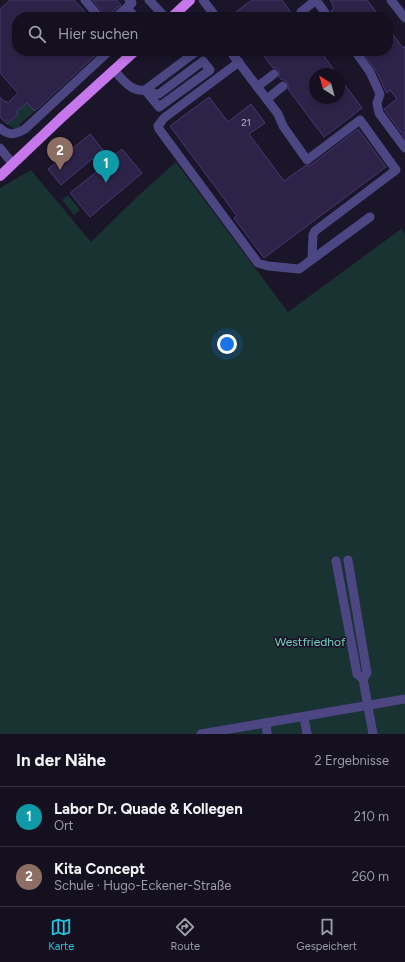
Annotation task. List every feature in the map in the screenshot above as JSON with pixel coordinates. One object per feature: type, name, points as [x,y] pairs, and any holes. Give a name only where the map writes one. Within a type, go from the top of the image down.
[{"type":"main road","points":[[177,12],[190,0]]},
{"type":"main road","points":[[0,176],[129,56]]},
{"type":"street","points":[[85,0],[96,12]]},
{"type":"street","points":[[203,0],[212,12]]},
{"type":"street","points":[[301,12],[316,0],[322,12]]},
{"type":"street","points":[[391,0],[405,18]]},
{"type":"street","points":[[153,1],[161,12]]},
{"type":"street","points":[[121,12],[128,4]]},
{"type":"street","points":[[0,128],[11,134],[18,133],[25,129],[104,56]]},
{"type":"street","points":[[114,70],[130,86],[138,90],[146,89],[190,56]]},
{"type":"street","points":[[234,56],[278,114],[283,126],[307,160],[360,120],[396,170],[315,231],[313,235],[312,259]]},
{"type":"street","points":[[359,56],[370,72],[380,94],[377,103],[379,113],[405,148]]},
{"type":"street","points":[[203,61],[210,70],[159,107],[146,89],[155,94],[159,94],[203,61]]},
{"type":"street","points":[[239,62],[164,118],[158,126],[258,263],[268,266],[299,269],[370,217]]},
{"type":"street","points":[[257,86],[274,74]]},
{"type":"street","points":[[267,99],[283,86]]},
{"type":"street","points":[[0,148],[13,164]]},
{"type":"street","points":[[348,560],[367,673],[363,679]]},
{"type":"street","points":[[336,562],[357,674],[363,679],[373,734]]},
{"type":"street","points":[[201,734],[229,732],[266,723],[405,699]]},
{"type":"street","points":[[304,717],[307,734]]},
{"type":"street","points":[[266,723],[267,734]]},
{"type":"green space","points":[[27,103],[35,111],[19,125],[20,130],[13,132],[13,128],[7,124],[18,114],[16,112]]},
{"type":"green space","name":"Westfriedhof","points":[[176,162],[288,312],[401,229],[405,234],[405,734],[0,734],[0,188],[31,170],[91,242],[139,195]]},
{"type":"green space","points":[[68,195],[80,210],[74,215],[62,200]]},
{"type":"building","points":[[10,0],[74,0],[85,12],[12,12],[12,56],[95,56],[35,111],[27,103],[16,112],[18,114],[7,124],[0,117],[0,97],[8,103],[18,93],[0,73],[0,9]]},
{"type":"building","points":[[93,0],[117,0],[121,5],[112,12],[102,12]]},
{"type":"building","points":[[252,0],[282,0],[290,12],[236,12]]},
{"type":"building","points":[[330,0],[367,0],[376,12],[332,12],[334,8],[332,5],[333,4]]},
{"type":"building","points":[[393,35],[403,48],[405,46],[405,138],[384,109],[397,99],[390,90],[387,93],[378,74],[365,56],[393,56]]},
{"type":"building","points":[[264,56],[324,56],[333,68],[309,68],[309,104],[345,104],[345,85],[362,108],[324,137],[288,89],[288,83],[279,77],[279,71],[276,68],[273,68]]},
{"type":"building","points":[[209,97],[228,122],[251,104],[265,123],[249,134],[284,181],[305,166],[311,165],[358,129],[386,167],[264,258],[234,218],[237,216],[170,126]]},
{"type":"building","points":[[90,134],[103,150],[98,154],[105,163],[122,149],[142,173],[90,217],[70,193],[100,169],[92,159],[61,185],[48,169]]},
{"type":"place","name":"Kita Concept","points":[[60,170]]},
{"type":"place","name":"Labor Dr. Quade & Kollegen","points":[[106,183]]}]
